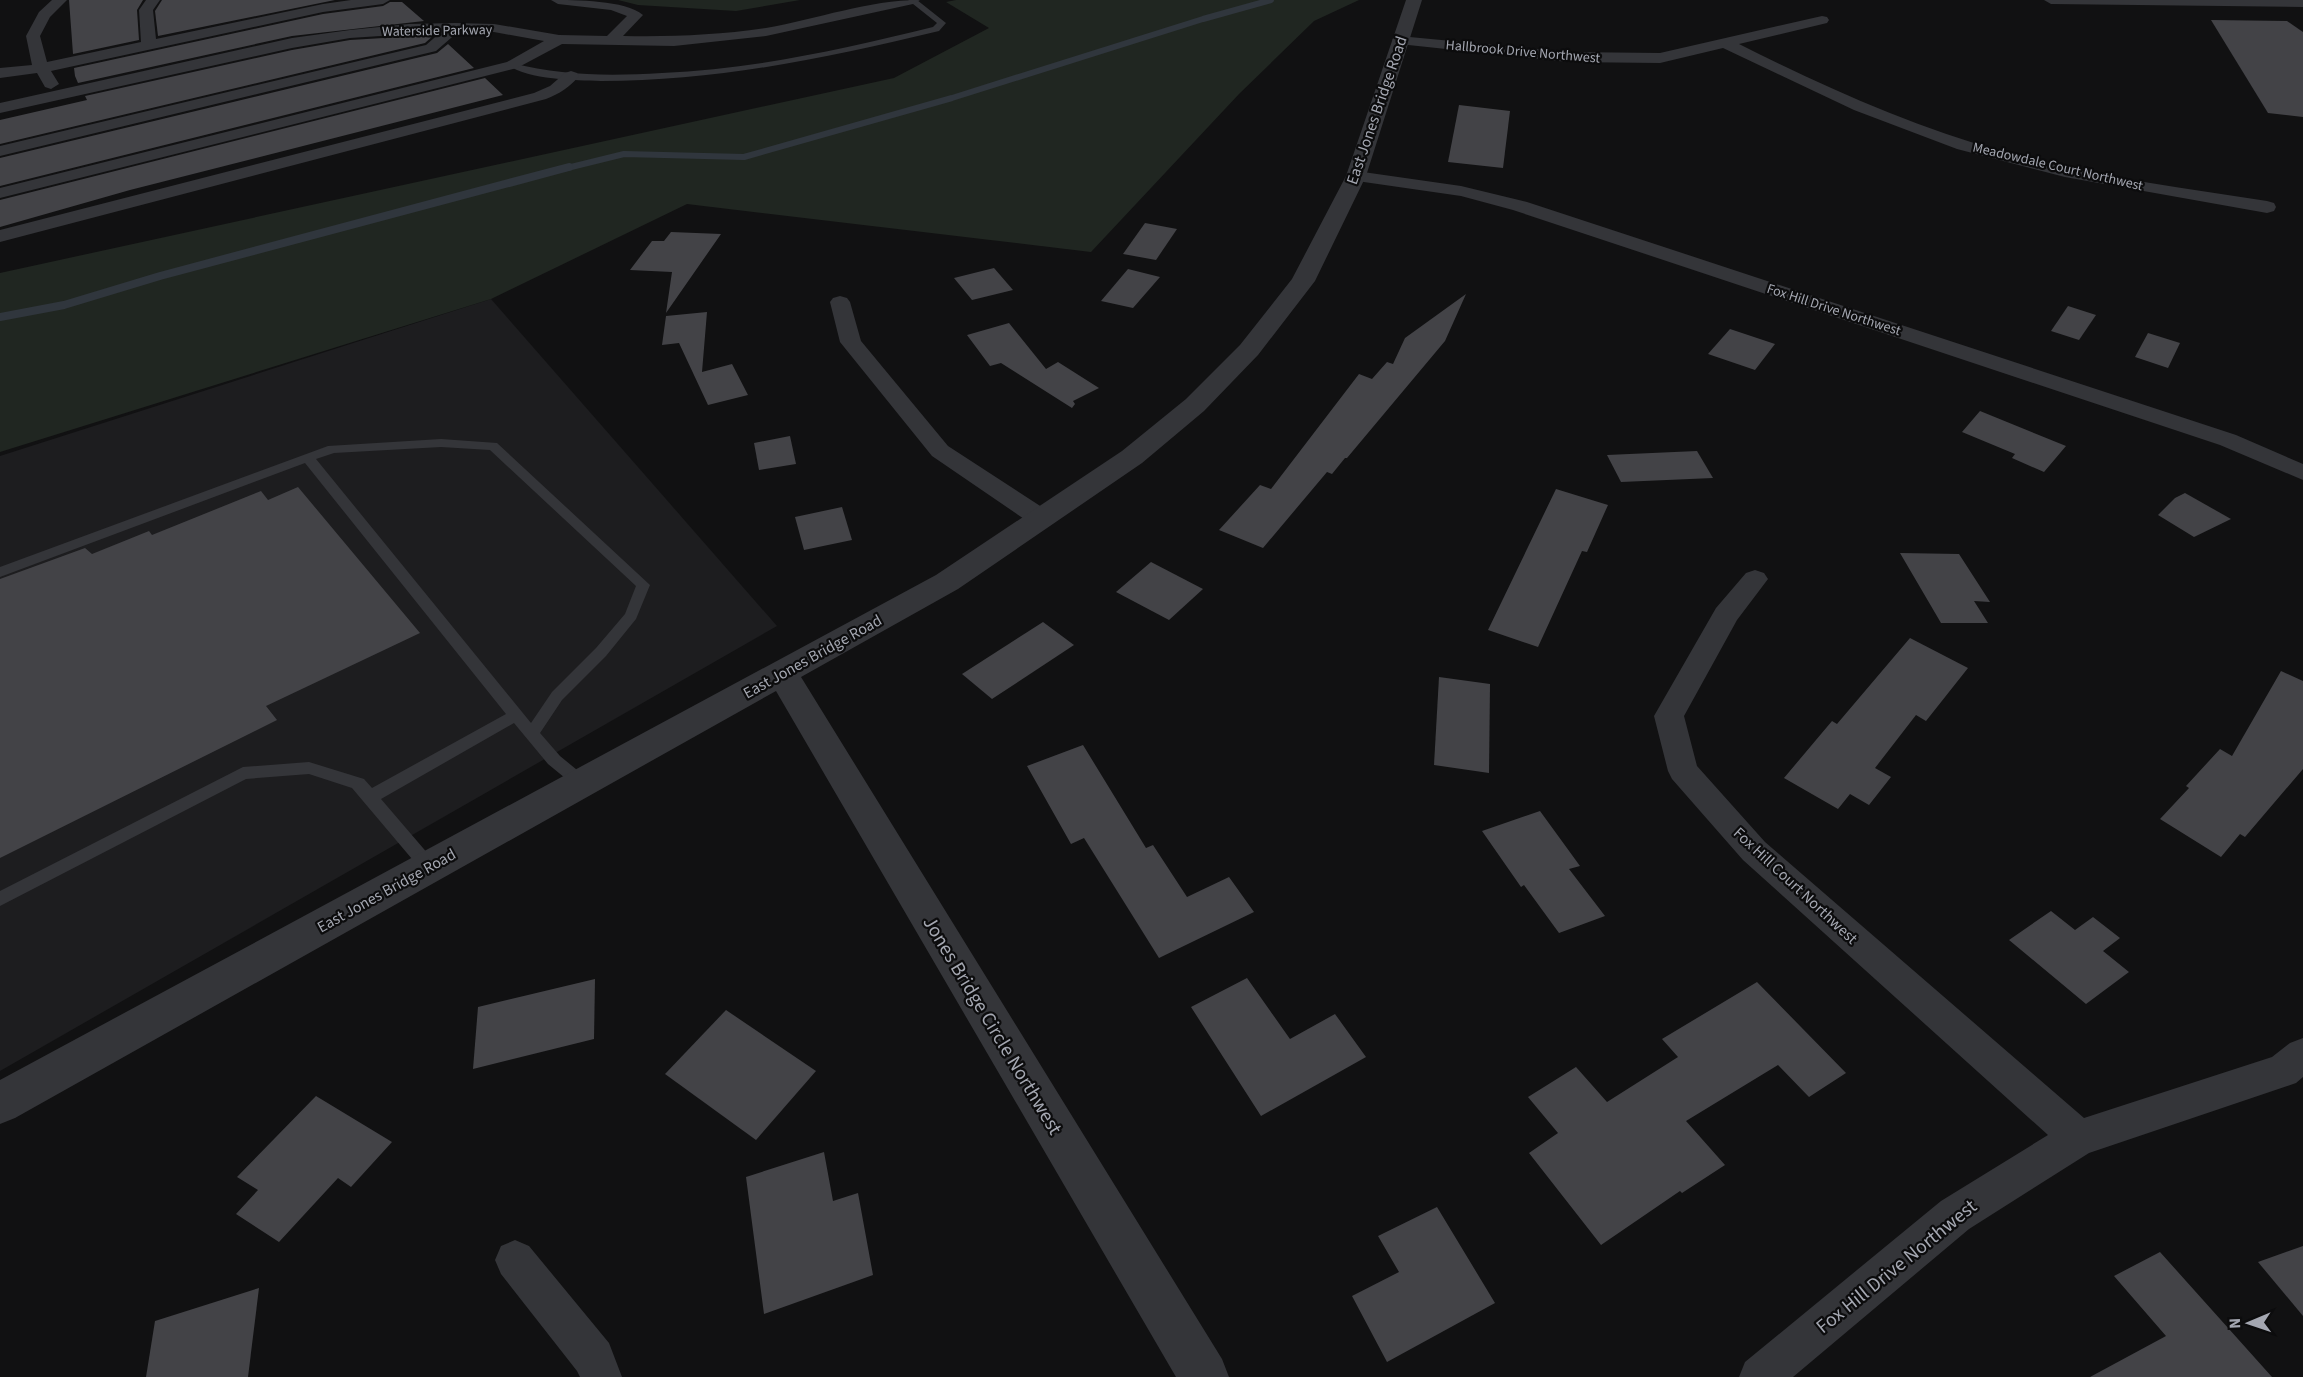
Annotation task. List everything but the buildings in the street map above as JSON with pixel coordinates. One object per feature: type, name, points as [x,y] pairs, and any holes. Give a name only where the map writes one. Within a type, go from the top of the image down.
[{"type":"street","points":[[57,95],[42,68],[33,36],[44,15],[60,0]]},
{"type":"street","points":[[149,45],[146,10],[153,0]]},
{"type":"street","points":[[0,73],[42,68],[268,19],[383,0]]},
{"type":"street","points":[[558,0],[614,6],[636,15],[609,42]]},
{"type":"street","name":"Waterside Parkway","points":[[0,108],[292,44],[397,29],[494,28],[559,39],[674,42],[766,32],[912,0]]},
{"type":"street","name":"East Jones Bridge Road","points":[[0,1103],[947,582],[1132,457],[1195,405],[1249,350],[1303,282],[1356,176],[1414,0]]},
{"type":"street","points":[[2051,0],[2303,3]]},
{"type":"street","points":[[258,3],[268,19],[292,44]]},
{"type":"street","name":"Hallbrook Drive Northwest","points":[[1400,40],[1579,58],[1660,58],[1822,20]]},
{"type":"street","points":[[0,151],[422,51],[431,48],[455,27]]},
{"type":"street","points":[[0,193],[512,65],[559,39]]},
{"type":"street","name":"Meadowdale Court Northwest","points":[[1725,43],[1861,107],[1915,129],[1998,156],[2085,175],[2267,207]]},
{"type":"street","points":[[0,236],[540,96],[556,89],[571,76]]},
{"type":"street","name":"Fox Hill Drive Northwest","points":[[1356,176],[1461,191],[1520,207],[2228,440],[2303,473]]},
{"type":"street","points":[[840,302],[851,342],[940,451],[1042,519]]},
{"type":"street","name":"Fox Hill Court Northwest","points":[[1755,579],[1726,615],[1669,716],[1683,771],[1754,851],[2079,1138]]},
{"type":"street","name":"Jones Bridge Circle Northwest","points":[[782,673],[1204,1377]]},
{"type":"street","name":"Fox Hill Drive Northwest","points":[[1760,1377],[1955,1215],[2079,1138],[2283,1071],[2303,1055]]},
{"type":"street","points":[[515,1260],[594,1358],[601,1377]]},
{"type":"lane","points":[[512,65],[532,73],[614,78],[684,75],[761,67],[819,57],[936,29],[942,23],[912,0]]},
{"type":"lane","points":[[0,572],[332,449],[441,443],[493,446],[643,585],[631,616],[601,652],[557,696],[531,734]]},
{"type":"lane","points":[[307,457],[531,734],[554,760],[582,783]]},
{"type":"lane","points":[[370,797],[516,715]]},
{"type":"lane","points":[[0,899],[243,773],[309,768],[358,783],[429,867]]},
{"type":"shaded area","points":[[618,0],[800,0],[736,11],[638,5]]},
{"type":"shaded area","points":[[956,0],[1359,0],[1314,21],[1239,94],[1091,252],[687,204],[491,299],[0,452],[0,273],[894,78],[989,28],[946,2]]},
{"type":"shaded area","points":[[491,299],[777,626],[0,1071],[0,456]]},
{"type":"waterway","points":[[563,169],[624,154],[744,157],[952,98],[1203,19],[1271,0]]},
{"type":"waterway","points":[[0,317],[64,305],[160,276],[569,167]]}]
